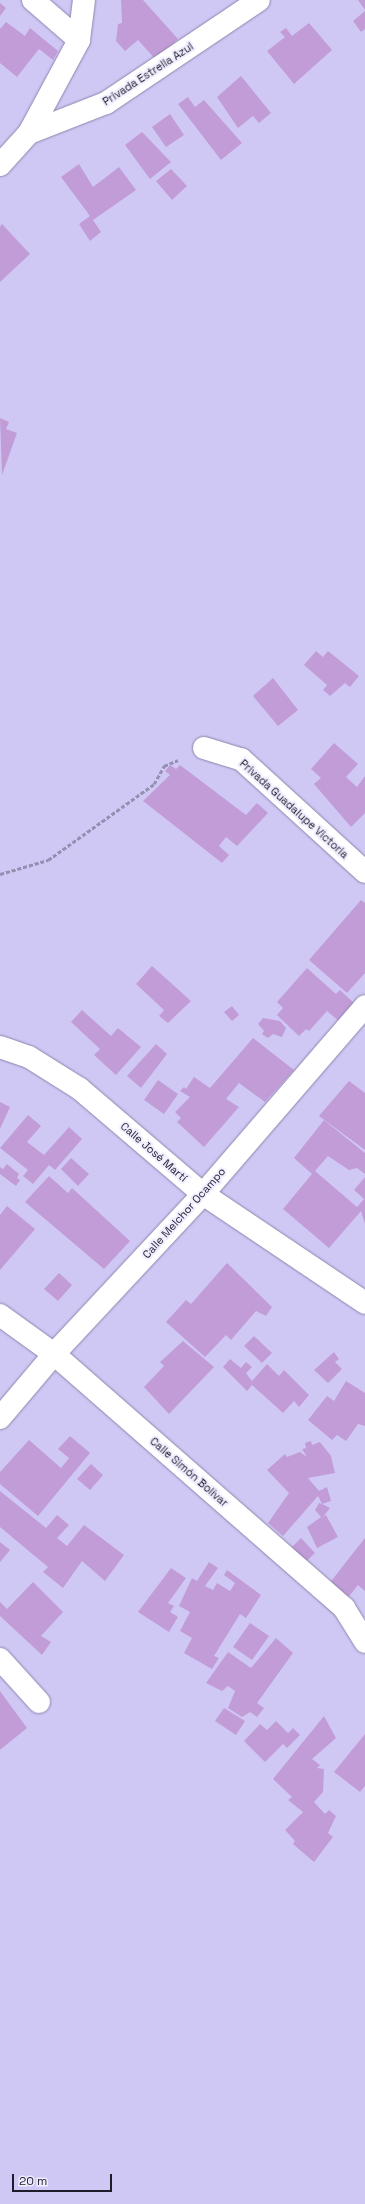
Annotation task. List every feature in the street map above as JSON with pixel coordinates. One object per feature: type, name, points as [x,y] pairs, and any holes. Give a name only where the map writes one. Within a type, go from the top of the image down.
[{"type":"street","points":[[33,0],[79,40]]},
{"type":"street","points":[[0,165],[29,133],[79,40],[84,0]]},
{"type":"street","name":"Privada Estrella Azul","points":[[29,133],[106,103],[259,0]]},
{"type":"street","name":"Privada Guadalupe Victoria","points":[[204,748],[241,759],[365,872]]},
{"type":"street","name":"Calle Melchor Ocampo","points":[[0,1418],[54,1354],[203,1194],[365,1006]]},
{"type":"street","name":"Calle José Martí","points":[[0,1048],[29,1057],[80,1089],[203,1194],[365,1303]]},
{"type":"street","name":"Calle Simón Bolívar","points":[[0,1315],[54,1354],[344,1608],[365,1642]]},
{"type":"street","points":[[0,1659],[39,1702]]},
{"type":"path","points":[[0,874],[48,860],[154,784],[164,766],[173,760],[194,760],[204,748]]},
{"type":"building","points":[[121,0],[143,0],[178,39],[156,60],[138,40],[125,51],[116,41],[118,24],[122,23]]},
{"type":"building","points":[[358,0],[365,0],[365,10]]},
{"type":"building","points":[[0,3],[6,8],[0,16]]},
{"type":"building","points":[[365,11],[365,29],[361,32],[353,21]]},
{"type":"building","points":[[6,22],[25,36],[30,28],[58,51],[53,60],[39,49],[17,77],[0,63],[0,29]]},
{"type":"building","points":[[309,23],[332,50],[294,84],[267,51],[285,37],[280,32],[286,28],[292,36]]},
{"type":"building","points":[[241,76],[271,113],[259,123],[253,116],[238,128],[217,97]]},
{"type":"building","points":[[188,97],[195,107],[204,100],[242,143],[221,160],[178,104]]},
{"type":"building","points":[[170,114],[184,135],[166,147],[152,127]]},
{"type":"building","points":[[142,132],[171,162],[150,179],[125,145]]},
{"type":"building","points":[[79,164],[93,187],[119,167],[136,190],[93,220],[101,232],[90,241],[79,224],[90,216],[61,177]]},
{"type":"building","points":[[171,169],[187,186],[172,200],[156,181]]},
{"type":"building","points":[[2,224],[30,254],[0,282],[0,227]]},
{"type":"building","points":[[0,418],[9,422],[6,429],[17,433],[2,475]]},
{"type":"building","points":[[316,651],[323,657],[328,651],[359,676],[350,687],[345,683],[330,696],[323,690],[327,685],[304,665]]},
{"type":"building","points":[[273,678],[298,710],[278,726],[253,696]]},
{"type":"building","points":[[334,743],[358,764],[346,777],[357,787],[365,776],[365,813],[351,827],[314,784],[321,778],[311,769]]},
{"type":"building","points":[[170,765],[176,769],[180,765],[246,815],[257,803],[268,813],[237,846],[226,837],[219,846],[229,855],[222,863],[143,801],[170,775],[165,771]]},
{"type":"building","points":[[361,900],[365,903],[365,973],[347,993],[309,960]]},
{"type":"building","points":[[152,966],[191,1001],[168,1023],[159,1016],[164,1010],[136,984]]},
{"type":"building","points":[[307,968],[336,994],[340,990],[356,1005],[340,1022],[327,1011],[309,1031],[306,1029],[299,1036],[277,1015],[283,1008],[277,1002]]},
{"type":"building","points":[[232,1006],[239,1015],[232,1021],[224,1012]]},
{"type":"building","points":[[82,1010],[111,1036],[118,1028],[141,1047],[116,1075],[94,1055],[100,1049],[71,1022]]},
{"type":"building","points":[[263,1018],[280,1021],[286,1028],[282,1037],[273,1034],[268,1038],[262,1034],[264,1031],[258,1024]]},
{"type":"building","points":[[253,1038],[294,1070],[265,1102],[239,1083],[226,1099],[239,1107],[204,1147],[177,1122],[181,1118],[175,1112],[190,1097],[180,1091],[184,1087],[186,1089],[194,1077],[210,1088]]},
{"type":"building","points":[[156,1044],[167,1054],[141,1088],[127,1076]]},
{"type":"building","points":[[158,1080],[178,1094],[164,1114],[144,1100]]},
{"type":"building","points":[[349,1081],[365,1093],[365,1150],[319,1116]]},
{"type":"building","points":[[0,1102],[10,1107],[0,1129]]},
{"type":"building","points":[[28,1115],[41,1126],[27,1142],[44,1155],[69,1127],[82,1139],[55,1170],[49,1165],[33,1184],[23,1176],[28,1170],[0,1148]]},
{"type":"building","points":[[324,1120],[365,1153],[365,1174],[357,1168],[349,1170],[328,1156],[315,1171],[357,1207],[364,1199],[354,1190],[365,1177],[365,1224],[361,1211],[329,1248],[283,1209],[312,1174],[294,1158]]},
{"type":"building","points":[[71,1158],[89,1174],[78,1186],[61,1169]]},
{"type":"building","points":[[7,1164],[19,1174],[17,1178],[20,1180],[16,1186],[0,1174],[0,1167],[3,1169]]},
{"type":"building","points":[[49,1176],[68,1193],[72,1188],[130,1241],[104,1269],[25,1202]]},
{"type":"building","points":[[7,1206],[35,1229],[0,1270],[0,1215]]},
{"type":"building","points":[[227,1263],[272,1307],[266,1316],[256,1311],[231,1340],[226,1335],[205,1357],[166,1322],[186,1300],[191,1304]]},
{"type":"building","points":[[59,1273],[72,1285],[58,1301],[44,1289]]},
{"type":"building","points":[[254,1336],[272,1353],[262,1363],[244,1346]]},
{"type":"building","points":[[183,1341],[214,1367],[169,1414],[144,1387],[164,1366],[160,1362]]},
{"type":"building","points":[[334,1352],[339,1359],[335,1362],[342,1369],[328,1383],[314,1370]]},
{"type":"building","points":[[230,1359],[241,1368],[246,1362],[252,1367],[246,1373],[252,1381],[267,1364],[279,1376],[284,1370],[309,1395],[299,1407],[294,1401],[283,1413],[252,1385],[247,1391],[223,1367]]},
{"type":"building","points":[[346,1381],[365,1393],[365,1426],[358,1424],[346,1441],[337,1435],[332,1440],[308,1420],[327,1396],[334,1401]]},
{"type":"building","points":[[70,1436],[90,1453],[38,1516],[0,1484],[0,1472],[29,1440],[61,1468],[69,1458],[58,1449]]},
{"type":"building","points":[[311,1441],[312,1445],[320,1442],[331,1456],[335,1473],[308,1478],[319,1491],[327,1487],[331,1501],[322,1504],[318,1496],[283,1536],[268,1523],[289,1493],[267,1470],[285,1454],[287,1457],[300,1452],[307,1457],[302,1449],[306,1448],[305,1443]]},
{"type":"building","points":[[91,1464],[103,1475],[90,1490],[77,1479]]},
{"type":"building","points":[[0,1491],[46,1528],[57,1515],[69,1525],[57,1538],[67,1546],[84,1525],[124,1555],[105,1581],[82,1561],[63,1588],[43,1572],[48,1567],[0,1527]]},
{"type":"building","points":[[319,1503],[330,1508],[323,1517],[326,1515],[338,1537],[317,1548],[307,1527],[321,1517],[315,1510]]},
{"type":"building","points":[[301,1538],[315,1553],[292,1575],[288,1551]]},
{"type":"building","points":[[365,1538],[365,1591],[358,1585],[334,1615],[317,1599]]},
{"type":"building","points":[[0,1542],[10,1550],[0,1562]]},
{"type":"building","points":[[209,1562],[218,1568],[205,1586],[213,1590],[217,1583],[230,1591],[235,1583],[224,1575],[227,1570],[261,1595],[246,1618],[240,1614],[214,1656],[219,1658],[212,1669],[184,1653],[192,1638],[180,1631],[190,1612],[179,1606],[192,1578],[197,1581]]},
{"type":"building","points":[[171,1568],[186,1578],[168,1603],[174,1606],[170,1612],[178,1617],[169,1632],[138,1612]]},
{"type":"building","points":[[33,1582],[63,1612],[41,1636],[51,1642],[42,1655],[0,1616],[0,1602],[7,1609]]},
{"type":"building","points":[[250,1623],[269,1636],[252,1660],[233,1647]]},
{"type":"building","points":[[276,1638],[293,1653],[257,1703],[264,1708],[257,1717],[250,1712],[242,1717],[228,1708],[235,1691],[228,1686],[222,1691],[206,1683],[228,1652],[251,1668]]},
{"type":"building","points":[[0,1691],[27,1728],[0,1750]]},
{"type":"building","points":[[224,1708],[245,1721],[236,1735],[215,1721]]},
{"type":"building","points":[[324,1716],[336,1738],[312,1759],[320,1765],[317,1768],[324,1769],[323,1792],[314,1802],[325,1814],[329,1810],[336,1816],[328,1833],[333,1837],[314,1862],[293,1844],[295,1841],[285,1830],[303,1812],[288,1800],[292,1797],[273,1779]]},
{"type":"building","points":[[276,1721],[288,1733],[293,1728],[300,1735],[287,1748],[283,1744],[265,1762],[244,1741],[260,1724],[267,1730]]},
{"type":"building","points":[[365,1734],[365,1786],[360,1792],[334,1772]]}]
